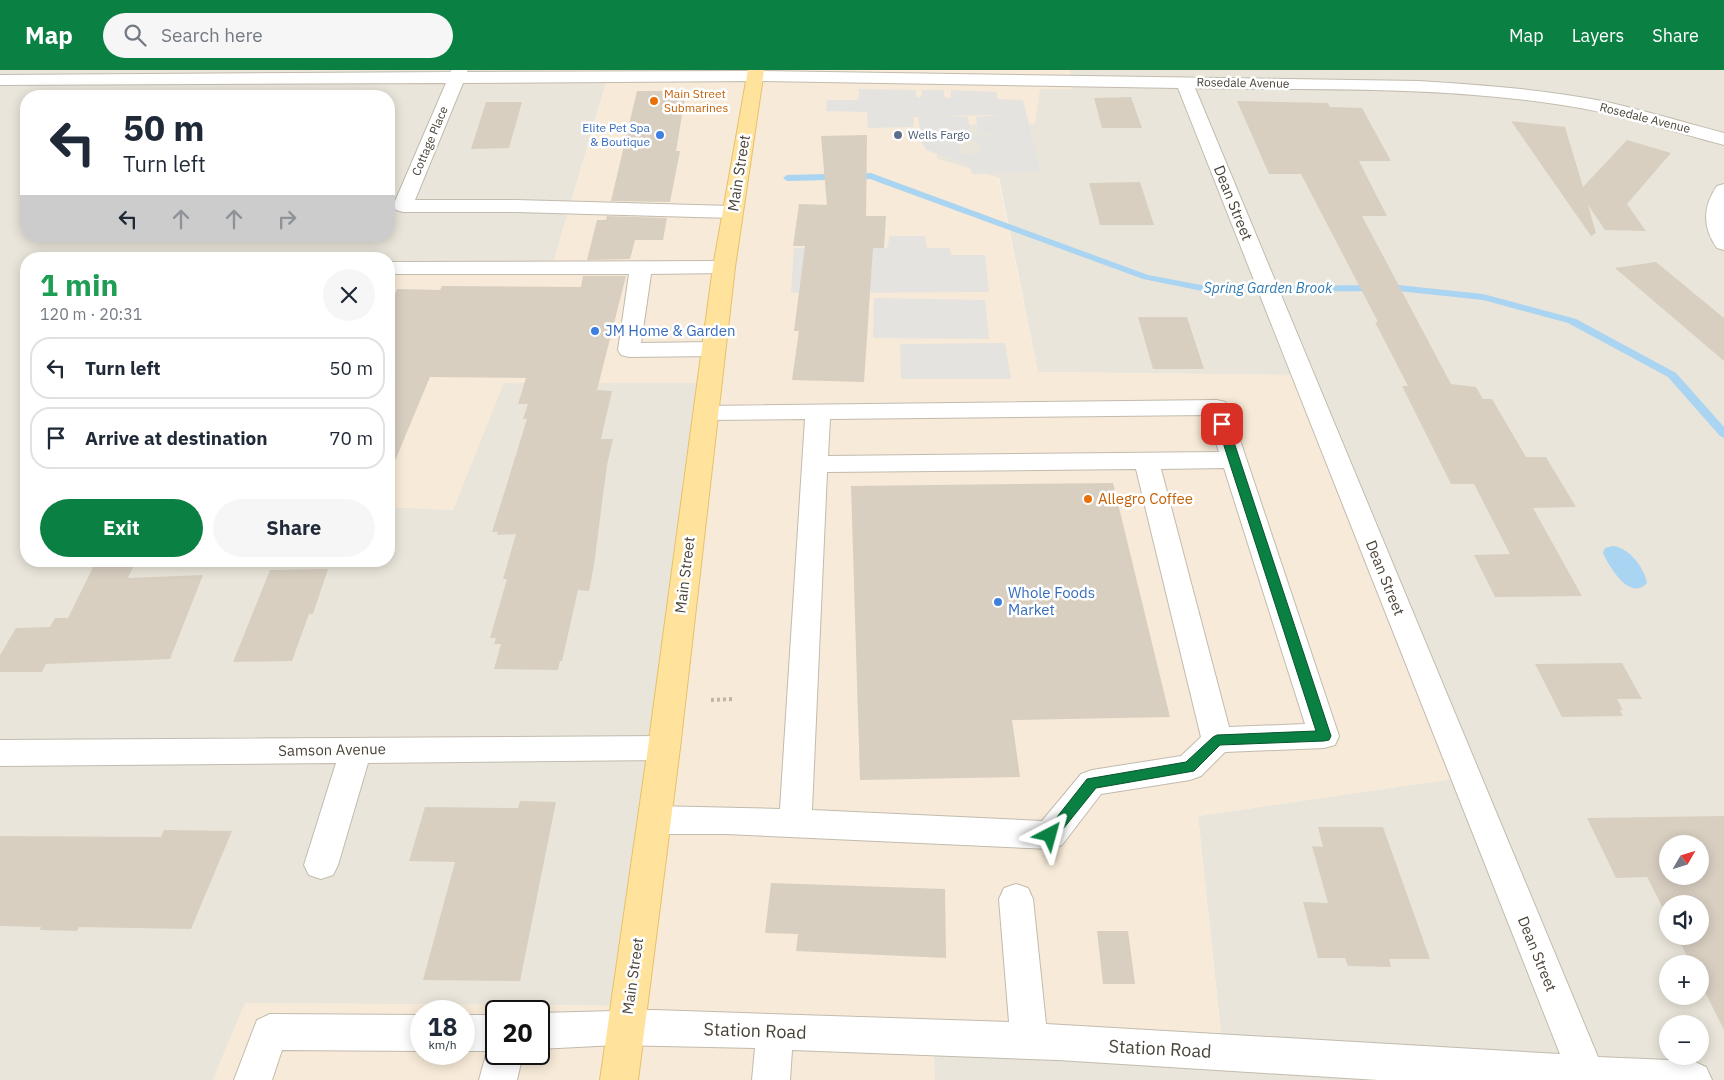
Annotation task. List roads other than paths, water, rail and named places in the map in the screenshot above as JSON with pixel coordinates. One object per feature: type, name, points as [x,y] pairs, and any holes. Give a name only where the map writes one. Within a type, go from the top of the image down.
[{"type":"main road","name":"Main Street","points":[[619,1080],[664,748],[724,267],[756,73]]},
{"type":"street","name":"Rosedale Avenue","points":[[0,80],[149,74],[756,73],[1184,82],[1331,77],[1534,95],[1627,112],[1724,139]]},
{"type":"street","name":"Cottage Place","points":[[458,74],[403,206],[516,206],[732,212]]},
{"type":"street","name":"Dean Street","points":[[1184,82],[1587,1075]]},
{"type":"street","points":[[1724,190],[1718,198],[1714,215],[1719,235],[1724,244]]},
{"type":"street","points":[[641,267],[629,350],[714,349]]},
{"type":"street","points":[[395,268],[724,267]]},
{"type":"street","points":[[654,820],[726,820],[1050,835],[1092,783],[1190,767],[1217,740],[1324,736],[1217,407],[706,413]]},
{"type":"street","points":[[795,823],[818,411]]},
{"type":"street","points":[[815,464],[1234,460]]},
{"type":"street","points":[[1147,462],[1217,740]]},
{"type":"street","name":"Samson Avenue","points":[[0,753],[664,748]]},
{"type":"street","points":[[321,865],[356,750]]},
{"type":"street","points":[[1016,899],[1030,1041]]},
{"type":"street","name":"Station Road","points":[[550,1030],[627,1027],[1030,1041],[1519,1076],[1587,1075],[1693,1080]]},
{"type":"street","points":[[253,1080],[270,1032],[410,1032]]},
{"type":"street","points":[[771,1080],[775,1032]]},
{"type":"street","points":[[498,1080],[501,1065]]},
{"type":"water","points":[[1613,546],[1625,550],[1635,559],[1643,571],[1647,583],[1640,588],[1633,588],[1620,580],[1603,553],[1605,548]]},
{"type":"waterway","name":"Spring Garden Brook","points":[[787,178],[871,176],[1146,277],[1207,289],[1398,288],[1483,297],[1572,321],[1672,375],[1724,434]]},
{"type":"place","name":"Main Street Submarines","points":[[654,101]]},
{"type":"place","name":"Elite Pet Spa & Boutique","points":[[660,135]]},
{"type":"place","name":"Wells Fargo","points":[[898,135]]},
{"type":"place","name":"JM Home & Garden","points":[[595,331]]},
{"type":"place","name":"Allegro Coffee","points":[[1088,499]]},
{"type":"place","name":"Whole Foods Market","points":[[998,602]]}]
